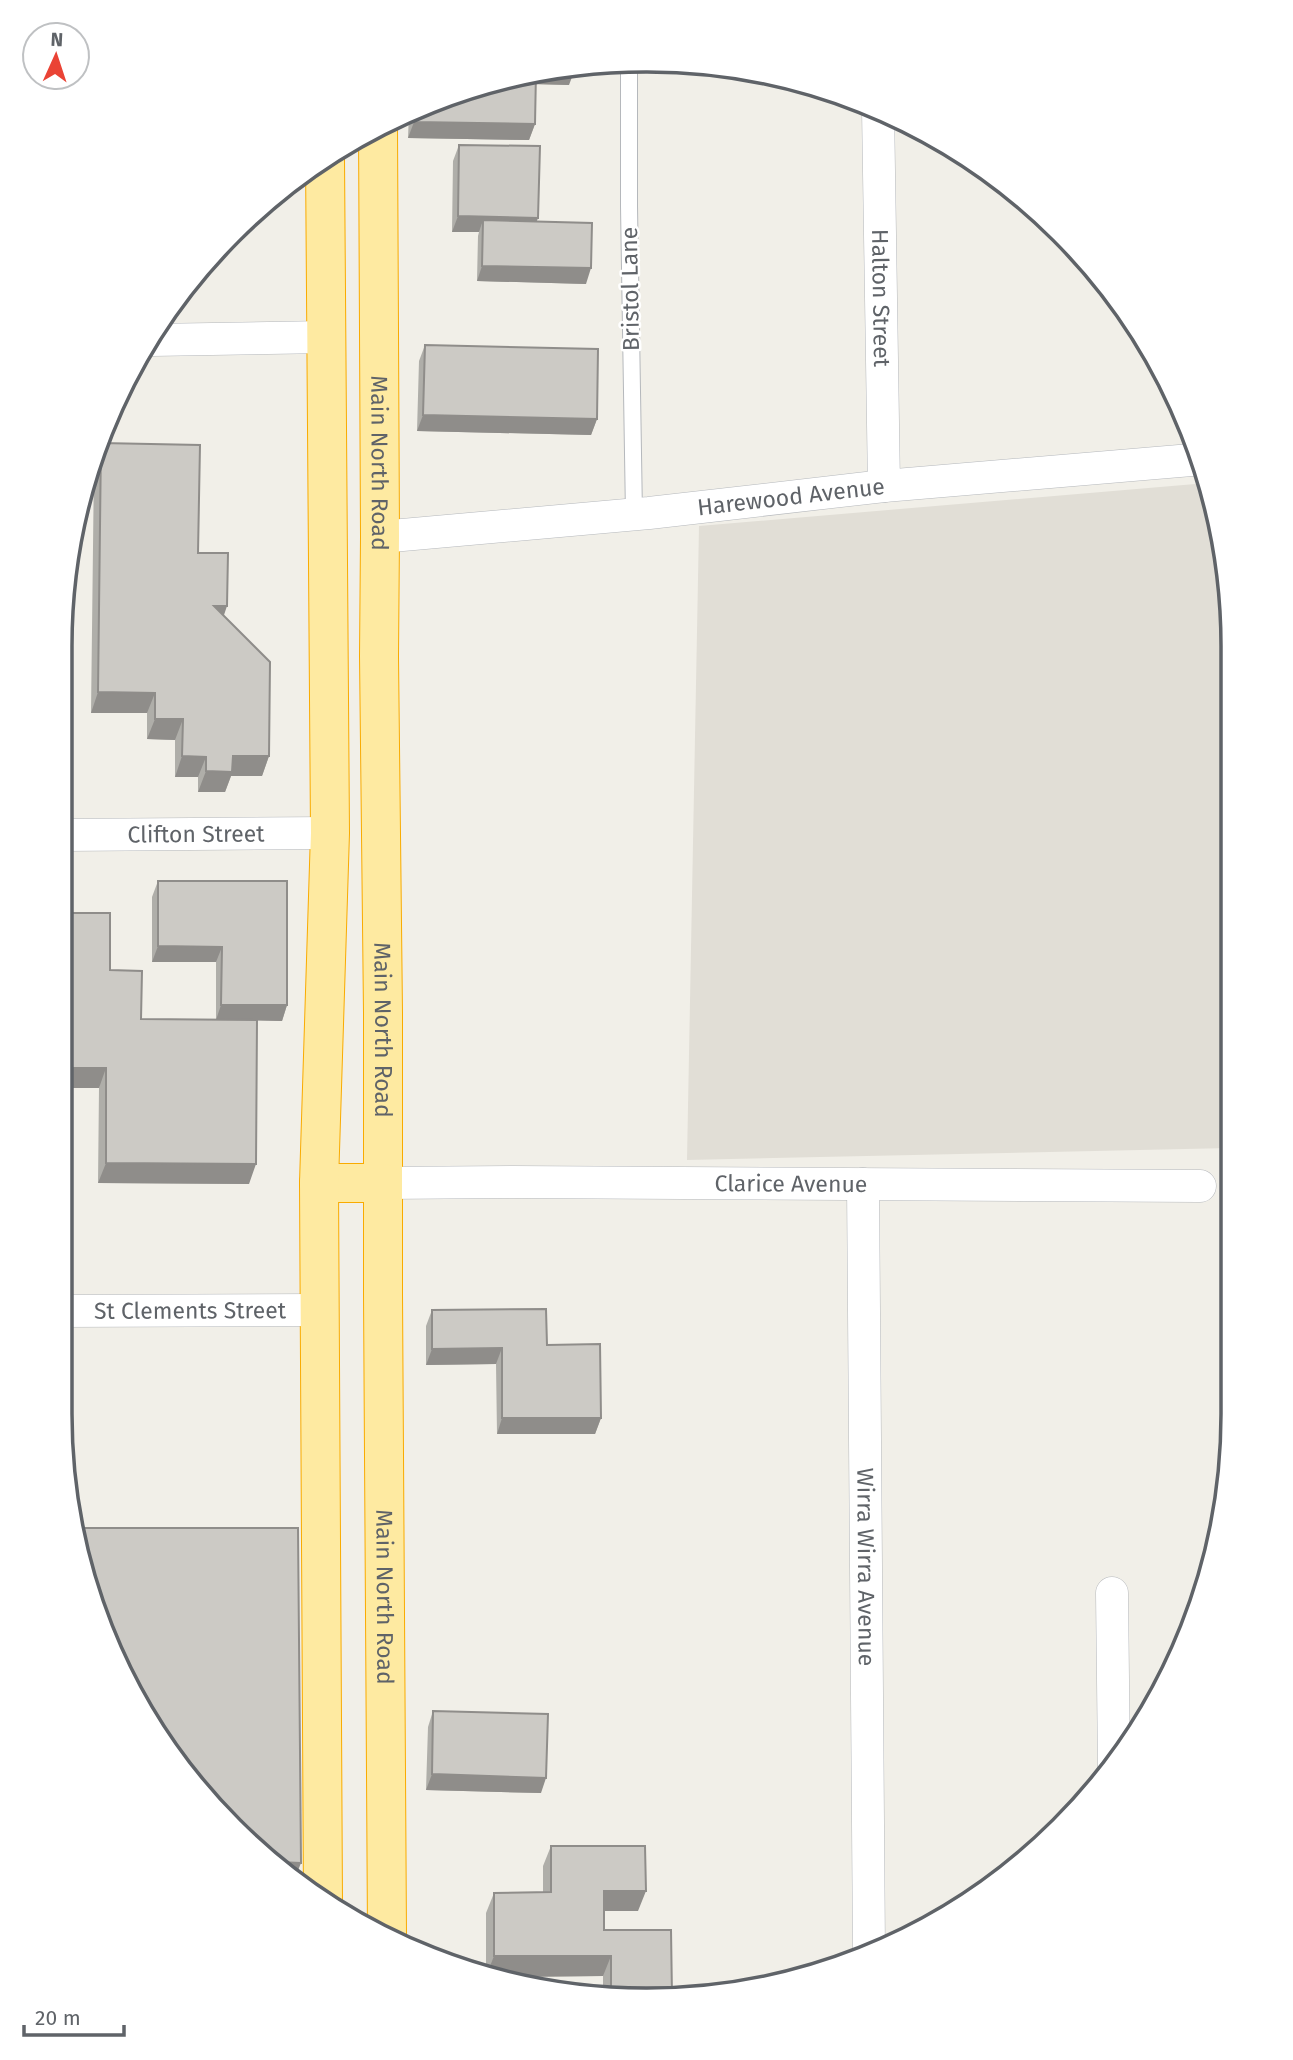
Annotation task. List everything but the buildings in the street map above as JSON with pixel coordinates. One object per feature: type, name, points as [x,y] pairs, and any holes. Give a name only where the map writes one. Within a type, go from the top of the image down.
[{"type":"highway","name":"Main North Road","points":[[378,139],[387,1926]]},
{"type":"highway","points":[[323,1888],[319,1183],[330,833],[325,170]]},
{"type":"highway","points":[[330,833],[382,832]]},
{"type":"highway","points":[[319,1183],[383,1183]]},
{"type":"street","name":"Halton Street","points":[[878,121],[884,486]]},
{"type":"street","points":[[161,340],[327,337]]},
{"type":"street","name":"Harewood Avenue","points":[[380,537],[634,515],[884,486],[1190,460]]},
{"type":"street","name":"Clifton Street","points":[[72,835],[330,833]]},
{"type":"street","name":"Clarice Avenue","points":[[383,1183],[1200,1186]]},
{"type":"street","name":"Wirra Wirra Avenue","points":[[863,1184],[869,1943]]},
{"type":"street","name":"St Clements Street","points":[[72,1311],[320,1310]]},
{"type":"street","points":[[1112,1593],[1114,1747]]},
{"type":"lane","name":"Bristol Lane","points":[[629,72],[634,515]]},
{"type":"shaded area","points":[[1198,484],[1210,534],[1220,609],[1221,1148],[687,1160],[699,526]]}]
